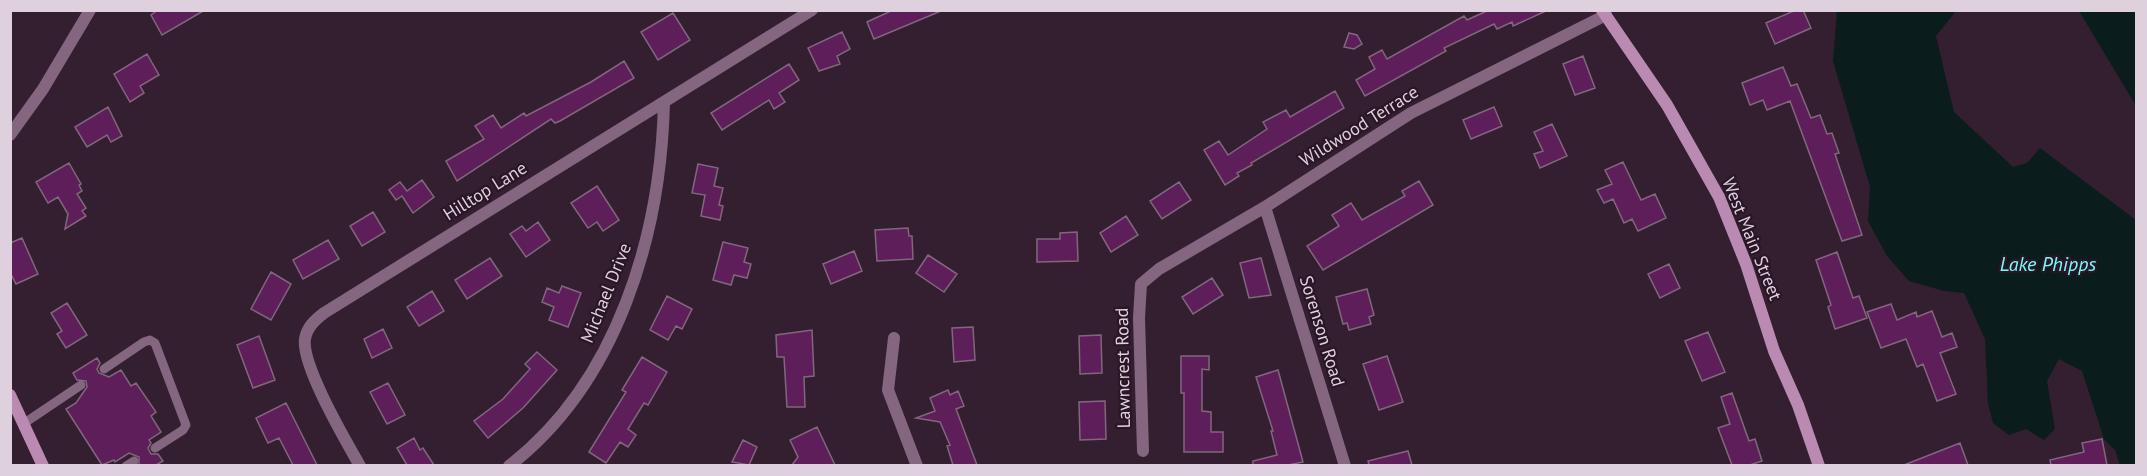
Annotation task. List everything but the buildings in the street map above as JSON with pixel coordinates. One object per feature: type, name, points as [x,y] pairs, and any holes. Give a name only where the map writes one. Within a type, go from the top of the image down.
[{"type":"street","points":[[10,135],[43,89],[90,10]]},
{"type":"street","name":"Hilltop Lane","points":[[360,465],[340,431],[311,368],[305,338],[311,324],[324,313],[812,10]]},
{"type":"street","name":"Wildwood Terrace","points":[[1141,284],[1160,269],[1265,207],[1411,113],[1604,13]]},
{"type":"street","name":"West Main Street","points":[[1604,13],[1667,105],[1719,197],[1746,264],[1774,351],[1795,397],[1819,465]]},
{"type":"street","name":"Michael Drive","points":[[509,465],[541,438],[563,414],[596,365],[615,326],[646,247],[657,193],[664,102]]},
{"type":"street","name":"Sorenson Road","points":[[1265,207],[1345,465]]},
{"type":"street","name":"Lawncrest Road","points":[[1141,284],[1139,318],[1143,451]]},
{"type":"street","points":[[894,338],[888,390],[916,465]]},
{"type":"street","points":[[10,395],[43,465]]},
{"type":"lane","points":[[104,369],[144,342],[150,340],[155,344],[186,425],[183,430],[155,448]]},
{"type":"lane","points":[[23,424],[81,385]]},
{"type":"water","name":"Lake Phipps","points":[[1837,11],[1956,11],[1936,36],[1954,112],[2013,167],[2027,163],[2040,148],[2136,220],[2136,465],[2120,465],[2115,450],[2104,439],[2082,371],[2059,359],[2047,381],[2055,429],[2044,440],[2026,429],[2009,435],[1993,423],[1988,403],[1985,339],[1964,293],[1944,291],[1909,281],[1887,256],[1868,221],[1870,187],[1833,61]]},
{"type":"water","points":[[2079,11],[2136,11],[2136,106]]}]
